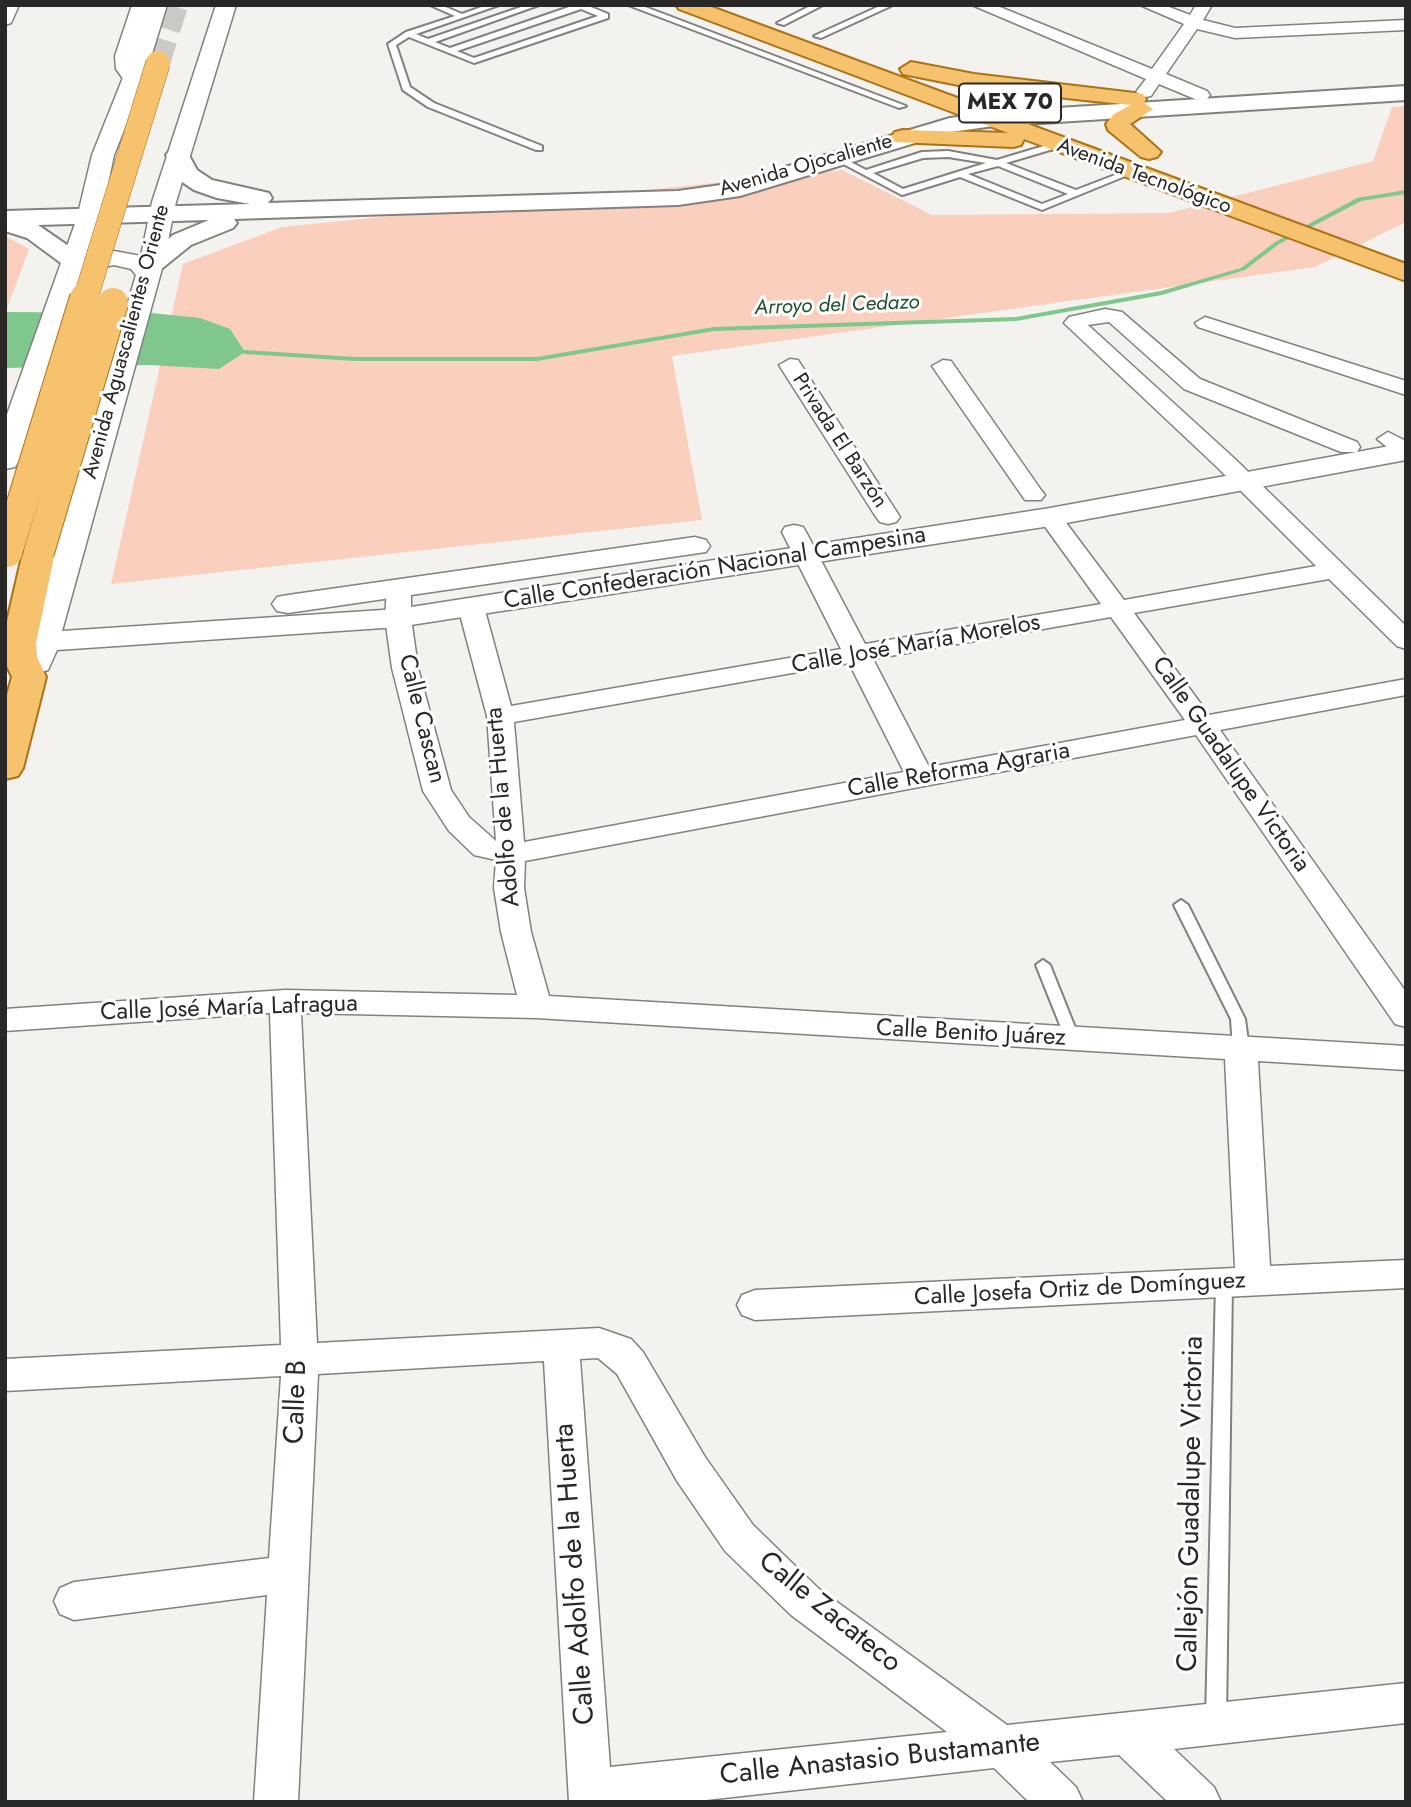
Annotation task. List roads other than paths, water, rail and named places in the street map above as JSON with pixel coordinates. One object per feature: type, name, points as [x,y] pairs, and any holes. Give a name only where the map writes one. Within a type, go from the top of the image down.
[{"type":"main road","name":"Avenida Tecnológico","points":[[686,5],[966,109],[1003,111]]},
{"type":"main road","name":"Avenida Tecnológico","points":[[734,5],[818,36],[903,87],[1003,111],[1054,144],[1406,273]]},
{"type":"main road","name":"Avenida Aguascalientes Oriente","points":[[5,768],[29,677],[20,657],[35,632],[17,554],[131,239],[168,62]]},
{"type":"main road","points":[[1054,144],[894,132],[903,87],[974,81],[1139,102]]},
{"type":"main road","name":"Avenida Ojocaliente","points":[[1003,111],[1043,115],[1201,95],[1406,83]]},
{"type":"main road","name":"Avenida Ojocaliente","points":[[91,211],[678,198],[731,191],[838,159],[894,132],[950,125],[1003,111],[1139,102],[1406,93]]},
{"type":"main road","points":[[1139,102],[1118,124],[1119,130],[1149,152]]},
{"type":"main road","name":"Avenida Ojocaliente","points":[[274,206],[680,179],[740,169],[894,132],[966,109]]},
{"type":"main road","name":"Avenida Tecnológico","points":[[1043,115],[1174,161]]},
{"type":"main road","points":[[161,171],[187,174],[203,185],[274,206]]},
{"type":"main road","points":[[5,204],[91,211]]},
{"type":"main road","points":[[149,270],[169,247],[204,230],[274,206]]},
{"type":"main road","points":[[5,221],[91,211]]},
{"type":"main road","points":[[5,221],[36,233],[72,268]]},
{"type":"street","points":[[5,20],[12,5]]},
{"type":"street","points":[[133,80],[125,69],[123,56],[140,5]]},
{"type":"street","points":[[5,461],[91,211],[103,155],[133,80],[157,5]]},
{"type":"street","name":"Avenida Aguascalientes Oriente","points":[[35,632],[119,375],[149,270],[163,209],[161,171],[226,5]]},
{"type":"street","points":[[980,5],[1201,95]]},
{"type":"street","points":[[1148,5],[1216,30],[1254,34],[1406,26]]},
{"type":"street","points":[[1139,102],[1153,77],[1204,5]]},
{"type":"street","points":[[103,155],[119,174],[161,171]]},
{"type":"street","points":[[72,268],[114,258],[140,262],[149,270]]},
{"type":"street","points":[[1349,447],[1192,384],[1115,316],[1105,314],[1076,320],[1074,323],[1236,473],[1332,571],[1406,641]]},
{"type":"street","points":[[1205,323],[1406,387]]},
{"type":"street","name":"Privada El Barzón","points":[[790,365],[888,517]]},
{"type":"street","name":"Calle Guadalupe Victoria","points":[[943,366],[1042,506],[1205,727],[1406,1016]]},
{"type":"street","name":"Calle Confederación Nacional Campesina","points":[[1236,473],[1265,462],[1349,447],[1401,443]]},
{"type":"street","name":"Calle Confederación Nacional Campesina","points":[[35,632],[800,543],[1042,506],[1401,443]]},
{"type":"street","name":"Calle Confederación Nacional Campesina","points":[[35,632],[398,618],[471,607],[800,543],[888,517],[1042,506]]},
{"type":"street","points":[[800,543],[855,656],[920,776]]},
{"type":"street","name":"Calle José María Morelos","points":[[500,716],[1332,571]]},
{"type":"street","name":"Calle Cascan","points":[[399,588],[398,618],[405,668],[438,791],[459,824],[484,848],[511,854]]},
{"type":"street","name":"Adolfo de la Huerta","points":[[471,607],[500,716],[511,854],[509,888],[516,932],[537,1007]]},
{"type":"street","name":"Calle Reforma Agraria","points":[[511,854],[920,776],[1205,727],[1406,687]]},
{"type":"street","name":"Calle José María Lafragua","points":[[5,1020],[285,1001],[537,1007]]},
{"type":"street","name":"Calle B","points":[[276,1802],[300,1360],[285,1001]]},
{"type":"street","name":"Calle Benito Juárez","points":[[537,1007],[1406,1058]]},
{"type":"street","points":[[1238,1283],[1241,1049]]},
{"type":"street","name":"Calle Josefa Ortiz de Domínguez","points":[[755,1305],[1406,1274]]},
{"type":"street","name":"Calle Zacateco","points":[[561,1345],[599,1343],[618,1350],[630,1363],[691,1469],[739,1538],[805,1602],[1002,1746],[1061,1802]]},
{"type":"street","points":[[5,1376],[561,1345]]},
{"type":"street","name":"Calle Adolfo de la Huerta","points":[[561,1345],[590,1796]]},
{"type":"street","points":[[74,1601],[289,1574]]},
{"type":"street","name":"Calle Anastasio Bustamante","points":[[590,1796],[1002,1746],[1406,1703]]},
{"type":"street","points":[[1127,1733],[1199,1802]]},
{"type":"lane","points":[[434,5],[461,16]]},
{"type":"lane","points":[[495,5],[409,34],[392,44],[406,88],[431,105],[539,148]]},
{"type":"lane","points":[[428,42],[535,5]]},
{"type":"lane","points":[[632,5],[903,87]]},
{"type":"lane","points":[[781,23],[819,5]]},
{"type":"lane","points":[[818,36],[889,5]]},
{"type":"lane","points":[[409,34],[449,51],[474,61],[605,16],[580,6],[449,51]]},
{"type":"lane","points":[[838,159],[902,192],[1054,144]]},
{"type":"lane","points":[[865,173],[922,155],[948,154],[999,163],[1077,194]]},
{"type":"lane","points":[[960,174],[1042,207],[1131,172]]},
{"type":"lane","points":[[1181,905],[1238,1018],[1241,1049]]},
{"type":"lane","points":[[1043,965],[1073,1040]]},
{"type":"lane","name":"Callejón Guadalupe Victoria","points":[[1216,1724],[1238,1283]]},
{"type":"waterway","name":"Arroyo del Cedazo","points":[[245,352],[355,359],[537,359],[714,329],[1016,319],[1162,293],[1243,269],[1277,243],[1359,199],[1406,192]]},
{"type":"tunnel","points":[[158,63],[176,5]]}]
